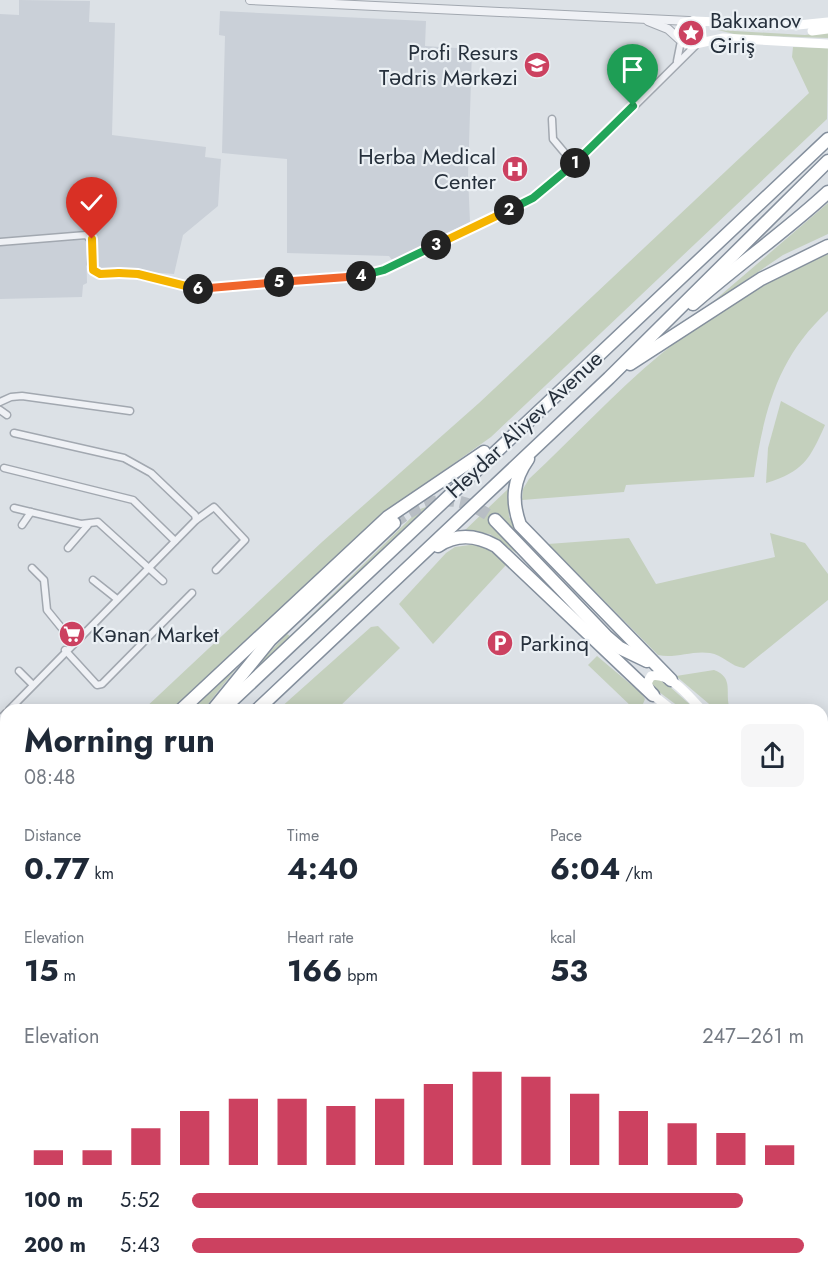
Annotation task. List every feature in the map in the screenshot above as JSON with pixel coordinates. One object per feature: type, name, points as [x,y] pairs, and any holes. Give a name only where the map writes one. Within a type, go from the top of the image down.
[{"type":"highway","name":"Heydar Aliyev Avenue","points":[[228,704],[541,407],[828,140]]},
{"type":"highway","name":"Heydar Aliyev Avenue","points":[[263,704],[406,571],[554,427],[609,378],[828,161]]},
{"type":"highway","points":[[609,378],[828,183]]},
{"type":"highway","points":[[731,271],[799,219],[828,192]]},
{"type":"highway","points":[[609,378],[736,294],[828,246]]},
{"type":"highway","points":[[187,704],[388,517],[473,460],[541,407]]},
{"type":"highway","points":[[554,427],[520,472],[513,494],[520,525],[671,680]]},
{"type":"highway","points":[[495,520],[606,636],[620,648],[654,664]]},
{"type":"highway","points":[[218,704],[270,640],[394,523]]},
{"type":"highway","points":[[406,571],[452,539],[472,537],[488,542],[512,560],[653,694]]},
{"type":"main road","points":[[828,22],[798,25],[691,21],[681,26],[678,33],[681,40],[691,45],[717,38],[828,44]]},
{"type":"main road","points":[[691,21],[700,26],[703,33],[699,42]]},
{"type":"main road","points":[[699,42],[709,31],[717,28],[797,31],[828,29]]},
{"type":"main road","points":[[812,155],[828,132]]},
{"type":"main road","points":[[665,704],[653,694],[647,683],[651,676],[659,675],[671,680],[696,704]]},
{"type":"street","points":[[250,0],[691,21]]},
{"type":"street","points":[[638,18],[668,29],[681,40],[677,61]]},
{"type":"street","points":[[0,242],[86,235],[93,241],[91,264],[95,272],[138,274],[192,288],[365,275],[384,270],[528,201],[574,164],[699,42]]},
{"type":"street","points":[[552,119],[553,139],[574,164]]},
{"type":"street","points":[[0,402],[11,397],[22,396],[130,411]]},
{"type":"street","points":[[0,410],[7,415]]},
{"type":"street","points":[[14,433],[124,458],[160,481],[195,515],[196,520]]},
{"type":"street","points":[[4,468],[133,500],[176,541]]},
{"type":"street","points":[[14,508],[88,525]]},
{"type":"street","points":[[13,704],[196,520],[216,508],[244,537],[244,542],[216,570]]},
{"type":"street","points":[[22,525],[31,512]]},
{"type":"street","points":[[68,548],[88,525],[94,522],[102,524],[163,581]]},
{"type":"street","points":[[32,568],[44,580],[46,610],[73,642]]},
{"type":"street","points":[[93,580],[117,599]]},
{"type":"street","points":[[65,650],[97,685],[102,684],[192,593]]},
{"type":"street","points":[[19,671],[32,684]]},
{"type":"shaded area","points":[[19,0],[90,1],[89,22],[115,23],[112,135],[206,147],[205,157],[221,159],[218,206],[183,235],[174,274],[94,268],[96,230],[0,239],[0,14],[19,15]]},
{"type":"shaded area","points":[[220,11],[426,21],[425,46],[472,49],[468,176],[470,222],[392,260],[389,256],[287,253],[287,159],[222,153],[225,36],[219,35]]},
{"type":"shaded area","points":[[86,238],[87,283],[83,285],[82,297],[0,299],[0,246]]},
{"type":"green space","points":[[718,30],[805,35],[828,32],[828,38],[738,35]]},
{"type":"green space","points":[[793,47],[828,48],[827,119],[491,437],[384,513],[177,704],[149,704],[322,542],[479,403],[809,93],[792,57]]},
{"type":"green space","points":[[828,203],[828,234],[783,255],[708,306]]},
{"type":"green space","points":[[828,252],[828,311],[796,347],[776,387],[768,408],[754,477],[626,485],[624,492],[522,500],[523,489],[529,479],[661,354],[700,324],[742,298]]},
{"type":"green space","points":[[781,401],[825,425],[815,447],[804,463],[789,474],[766,483],[768,448]]},
{"type":"green space","points":[[508,489],[509,517],[528,542],[525,544],[494,514],[520,550],[516,553],[490,534],[463,532]]},
{"type":"green space","points":[[432,505],[238,692],[258,664],[287,634],[290,636],[420,509]]},
{"type":"green space","points":[[770,533],[805,543],[828,574],[828,600],[744,668],[710,653],[658,655],[548,544],[629,538],[656,584],[775,557]]},
{"type":"green space","points":[[477,544],[490,550],[506,565],[433,644],[399,604],[446,553],[455,547]]},
{"type":"green space","points":[[378,626],[400,648],[342,704],[285,704],[371,627]]},
{"type":"green space","points":[[597,656],[641,693],[645,699],[643,704],[629,704],[588,665]]},
{"type":"green space","points":[[243,660],[208,704],[195,704]]},
{"type":"green space","points":[[714,670],[720,673],[727,682],[728,704],[709,704],[676,676]]},
{"type":"green space","points":[[660,678],[689,704],[675,704],[651,686],[651,680]]},
{"type":"tunnel","points":[[394,523],[419,507],[444,500],[469,504],[495,520]]},
{"type":"place","name":"Bakıxanov Giriş","points":[[691,33]]},
{"type":"place","name":"Profi Resurs Tədris Mərkəzi","points":[[537,65]]},
{"type":"place","name":"Herba Medical Center","points":[[515,169]]},
{"type":"place","name":"Kənan Market","points":[[72,634]]},
{"type":"place","name":"Parkinq","points":[[500,643]]},
{"type":"route","points":[[92,239],[91,264],[95,272],[138,274],[187,288],[198,289],[372,274],[533,198],[582,157],[633,106]]}]
